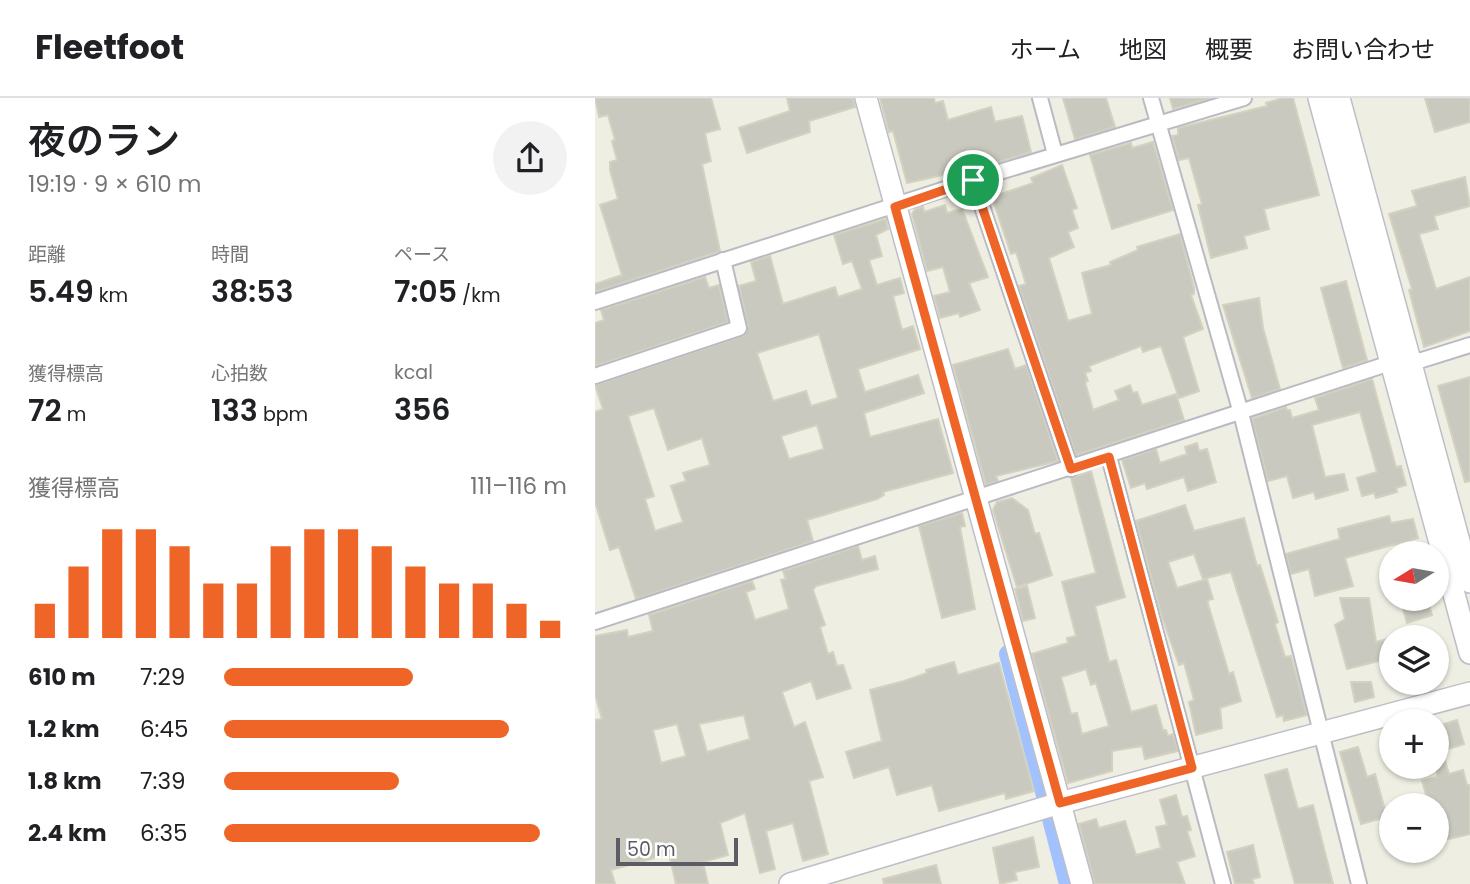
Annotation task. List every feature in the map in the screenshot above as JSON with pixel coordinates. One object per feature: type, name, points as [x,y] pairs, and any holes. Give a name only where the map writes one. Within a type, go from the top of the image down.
[{"type":"street","points":[[866,98],[1082,884]]},
{"type":"street","points":[[1039,98],[1055,154]]},
{"type":"street","points":[[1151,98],[1241,413],[1359,884]]},
{"type":"street","points":[[595,302],[1055,154],[1244,98]]},
{"type":"street","points":[[1319,98],[1470,582]]},
{"type":"street","points":[[1339,98],[1470,653]]},
{"type":"street","points":[[973,180],[1071,469]]},
{"type":"street","points":[[595,376],[740,328],[723,260]]},
{"type":"street","points":[[595,622],[975,497],[1109,457],[1241,413],[1470,345]]},
{"type":"street","points":[[1109,457],[1223,884]]},
{"type":"street","points":[[790,884],[1060,803],[1323,735],[1470,693]]},
{"type":"building","points":[[595,98],[711,98],[720,129],[705,133],[711,161],[702,164],[720,251],[595,292],[595,284],[622,275],[600,205],[618,199],[610,170],[610,162],[617,160],[612,141],[615,140],[608,115],[599,117]]},
{"type":"building","points":[[787,98],[853,98],[855,107],[809,121],[810,132],[747,153],[739,128],[790,111]]},
{"type":"building","points":[[880,98],[934,98],[935,103],[943,101],[948,120],[991,107],[995,122],[1022,116],[1031,152],[956,175],[956,172],[907,183],[893,131],[889,132]]},
{"type":"building","points":[[1063,98],[1106,98],[1115,127],[1075,139]]},
{"type":"building","points":[[1170,98],[1211,98],[1173,109]]},
{"type":"building","points":[[1293,98],[1319,195],[1264,209],[1269,229],[1244,236],[1247,248],[1211,258],[1198,205],[1202,204],[1189,158],[1179,160],[1172,136],[1178,135],[1178,128],[1267,106],[1266,103]]},
{"type":"building","points":[[1425,98],[1470,98],[1470,122],[1435,132]]},
{"type":"building","points":[[1153,142],[1173,210],[1112,229],[1090,155],[1131,143],[1132,148]]},
{"type":"building","points":[[1062,165],[1077,208],[1072,210],[1078,228],[1068,232],[1074,247],[1049,258],[1068,321],[1092,314],[1082,273],[1111,265],[1110,262],[1138,250],[1137,247],[1180,234],[1194,288],[1194,294],[1191,295],[1203,329],[1183,337],[1199,391],[1179,398],[1161,346],[1143,352],[1141,346],[1089,366],[1091,371],[1085,373],[1088,381],[1085,382],[1093,410],[1119,400],[1115,391],[1130,385],[1133,393],[1137,392],[1142,405],[1176,394],[1184,420],[1076,455],[1019,286],[1026,284],[1016,252],[1011,254],[992,197],[1033,183],[1031,178]]},
{"type":"building","points":[[1465,177],[1470,206],[1434,216],[1438,229],[1419,234],[1436,289],[1470,277],[1470,331],[1424,347],[1409,290],[1412,289],[1389,214],[1417,206],[1412,191]]},
{"type":"building","points":[[945,205],[947,213],[962,209],[988,277],[969,283],[980,310],[960,317],[959,313],[940,318],[934,296],[950,292],[943,267],[927,271],[912,214],[915,209],[923,206],[924,212]]},
{"type":"building","points":[[886,219],[888,229],[876,235],[882,256],[869,260],[877,285],[900,278],[904,293],[893,296],[902,330],[913,326],[920,349],[858,369],[865,392],[918,375],[924,393],[864,413],[870,437],[938,419],[953,473],[883,492],[884,495],[877,499],[807,520],[813,541],[636,599],[619,547],[610,550],[595,502],[595,412],[603,409],[595,385],[745,335],[748,326],[739,286],[756,281],[751,262],[770,256],[783,304],[835,287],[838,297],[862,289],[852,261],[843,264],[834,235]],"holes":[[[819,334],[838,398],[811,406],[806,391],[773,401],[757,353]],[[654,408],[668,450],[702,438],[710,465],[683,473],[686,481],[671,486],[683,522],[655,531],[645,499],[654,496],[628,416]],[[817,425],[824,449],[789,459],[781,436]]]},
{"type":"building","points":[[705,277],[709,288],[719,285],[728,322],[595,366],[595,323],[604,320],[601,310]]},
{"type":"building","points":[[1346,281],[1367,360],[1343,368],[1321,288]]},
{"type":"building","points":[[1259,298],[1263,328],[1280,389],[1252,398],[1223,305]]},
{"type":"building","points":[[1008,349],[1015,369],[1026,365],[1058,461],[996,476],[998,481],[986,485],[953,365]]},
{"type":"building","points":[[1470,377],[1470,481],[1465,482],[1438,386]]},
{"type":"building","points":[[1372,379],[1396,467],[1401,466],[1406,485],[1396,488],[1397,492],[1376,498],[1374,493],[1362,496],[1357,478],[1377,472],[1360,412],[1312,425],[1325,477],[1344,474],[1348,490],[1316,499],[1314,492],[1293,498],[1287,476],[1268,481],[1252,419],[1286,407],[1292,418],[1319,410],[1315,398]]},
{"type":"building","points":[[1197,443],[1199,451],[1207,449],[1216,482],[1188,491],[1184,477],[1147,489],[1145,483],[1131,488],[1122,460],[1156,449],[1160,463],[1187,454],[1185,447]]},
{"type":"building","points":[[1091,471],[1125,597],[1095,606],[1109,662],[1116,660],[1131,712],[1156,705],[1163,730],[1166,730],[1168,736],[1173,734],[1178,751],[1145,759],[1142,746],[1112,751],[1112,771],[1068,783],[1032,654],[1068,643],[1067,638],[1076,636],[1062,582],[1096,573],[1071,478]],"holes":[[[1086,669],[1091,685],[1096,683],[1109,726],[1082,734],[1077,713],[1071,714],[1061,677]]]},
{"type":"building","points":[[1012,498],[1028,510],[1035,534],[1039,533],[1052,575],[1017,587],[993,510],[997,502]]},
{"type":"building","points":[[1185,505],[1194,531],[1244,518],[1257,566],[1260,565],[1278,622],[1275,624],[1285,657],[1291,656],[1307,715],[1284,721],[1283,715],[1277,717],[1231,572],[1203,579],[1194,554],[1168,562],[1177,588],[1207,579],[1213,599],[1208,600],[1208,604],[1229,674],[1233,672],[1241,701],[1220,708],[1222,728],[1196,735],[1189,702],[1194,700],[1184,663],[1179,665],[1162,617],[1136,521]]},
{"type":"building","points":[[962,513],[965,526],[960,527],[975,609],[942,618],[919,526]]},
{"type":"building","points":[[1389,516],[1391,523],[1413,519],[1418,538],[1407,541],[1379,541],[1379,549],[1345,558],[1353,586],[1315,596],[1309,569],[1291,574],[1286,554],[1340,539],[1338,529]]},
{"type":"building","points":[[858,546],[862,560],[875,556],[878,569],[816,586],[813,590],[825,625],[820,627],[828,654],[833,652],[837,666],[843,665],[851,688],[817,699],[811,681],[782,692],[794,727],[805,722],[823,777],[809,781],[828,854],[803,861],[793,823],[766,831],[775,869],[760,873],[745,813],[720,823],[728,855],[703,862],[708,884],[676,884],[669,854],[611,870],[615,884],[595,884],[595,720],[602,719],[595,694],[595,636],[627,630],[628,637],[653,631],[649,615],[752,581],[755,589],[746,592],[755,620],[789,609],[781,580],[786,579],[783,571]],"holes":[[[744,715],[750,739],[707,752],[699,724]],[[677,724],[686,756],[661,763],[653,730]]]},
{"type":"building","points":[[1027,586],[1035,618],[1023,621],[1015,589]]},
{"type":"building","points":[[1340,598],[1369,598],[1376,642],[1379,641],[1379,661],[1347,669],[1335,625],[1345,619]]},
{"type":"building","points":[[1404,611],[1431,611],[1432,615],[1407,623]]},
{"type":"building","points":[[954,662],[958,675],[999,663],[1034,791],[1006,799],[1005,793],[939,811],[932,785],[897,795],[889,767],[854,778],[846,752],[882,741],[870,690],[904,681],[927,673],[926,670]]},
{"type":"building","points":[[1351,682],[1371,682],[1374,697],[1355,702]]},
{"type":"building","points":[[1457,720],[1464,744],[1449,749],[1449,722]]},
{"type":"building","points":[[1358,747],[1367,777],[1375,774],[1380,793],[1379,819],[1361,824],[1340,752]]},
{"type":"building","points":[[1287,769],[1298,809],[1313,805],[1333,884],[1295,884],[1265,775]]},
{"type":"building","points":[[1463,770],[1467,785],[1470,785],[1470,834],[1449,839],[1449,793],[1426,793],[1422,781],[1449,779],[1449,774]]},
{"type":"building","points":[[1176,795],[1182,817],[1187,816],[1191,830],[1187,831],[1195,856],[1177,862],[1185,884],[1095,884],[1079,824],[1096,819],[1099,828],[1125,821],[1136,855],[1161,848],[1156,827],[1167,825],[1160,800]]},
{"type":"building","points":[[1033,837],[1039,867],[1015,872],[1017,880],[1000,884],[993,848]]},
{"type":"building","points":[[1253,845],[1260,877],[1252,879],[1254,884],[1235,884],[1227,852]]},
{"type":"building","points":[[936,865],[941,884],[884,884],[883,879]]},
{"type":"waterway","points":[[1008,654],[1068,884]]},
{"type":"route","points":[[973,180],[1071,469],[1109,457],[1192,768],[1060,803],[895,207],[973,180]]}]
